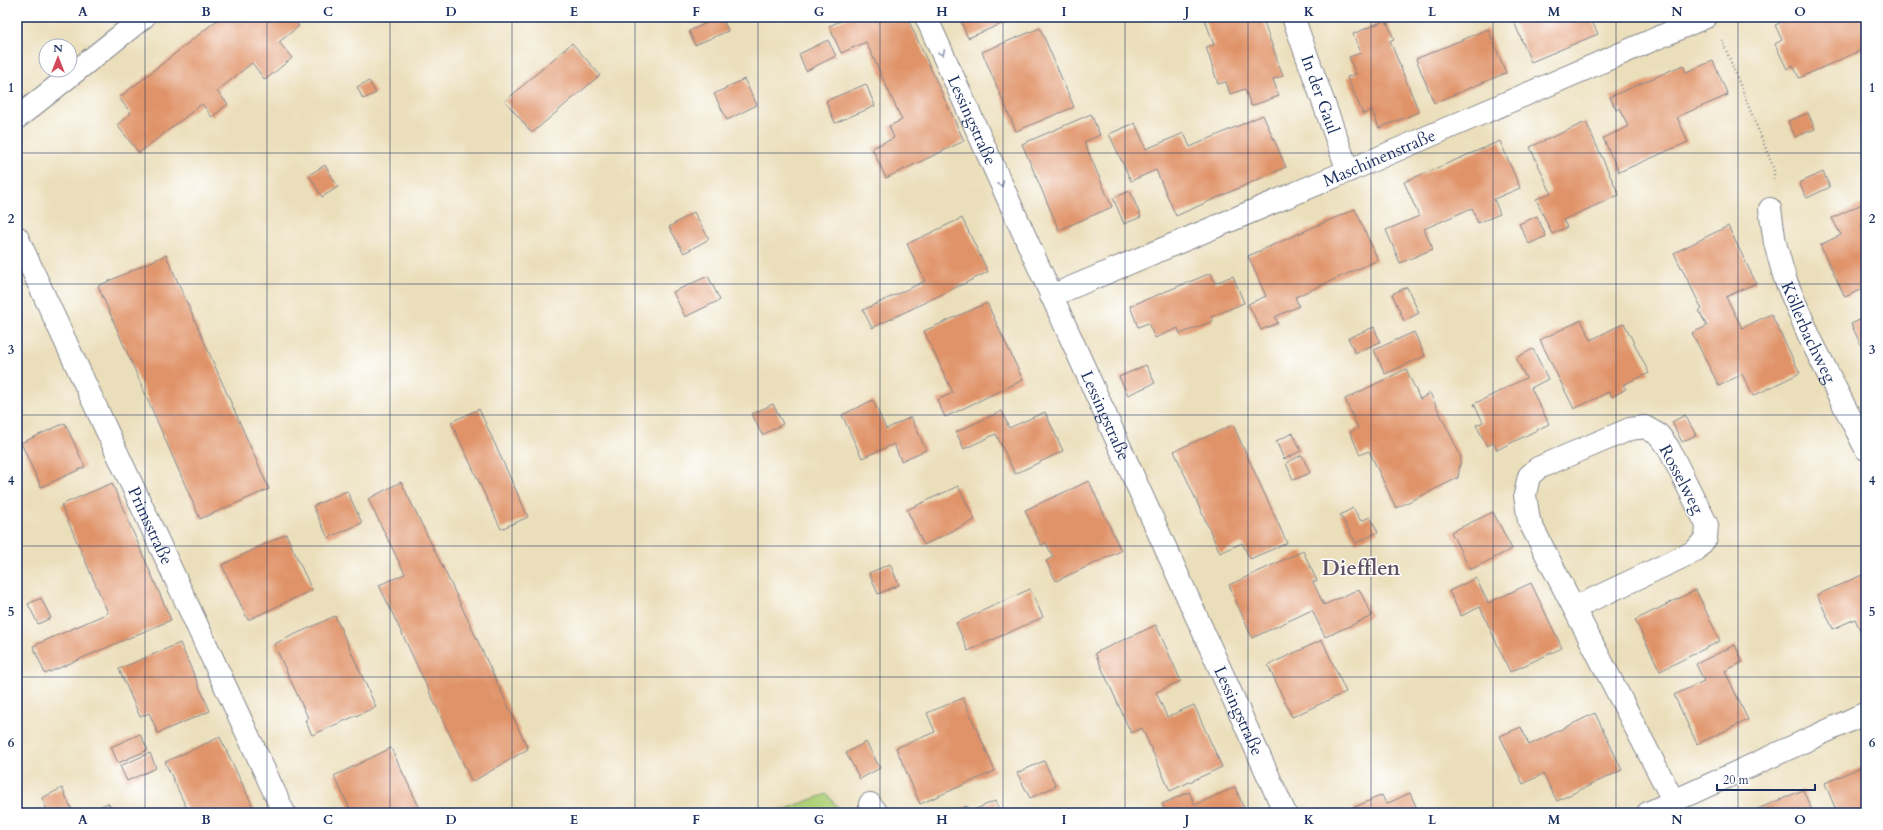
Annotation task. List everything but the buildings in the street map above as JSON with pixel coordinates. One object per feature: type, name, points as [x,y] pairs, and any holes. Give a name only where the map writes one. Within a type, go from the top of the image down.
[{"type":"street","points":[[17,118],[144,17]]},
{"type":"street","name":"Lessingstraße","points":[[926,17],[1285,813]]},
{"type":"street","name":"In der Gaul","points":[[1293,17],[1348,171]]},
{"type":"street","name":"Maschinenstraße","points":[[1051,296],[1348,171],[1706,17]]},
{"type":"street","name":"Köllerbachweg","points":[[1770,209],[1775,243],[1785,279],[1810,338],[1866,449]]},
{"type":"street","name":"Primsstraße","points":[[17,237],[284,813]]},
{"type":"street","name":"Rosselweg","points":[[1574,608],[1695,551],[1706,538],[1707,525],[1668,447],[1659,435],[1645,428],[1630,429],[1538,468],[1529,476],[1525,495],[1529,521],[1674,802]]},
{"type":"street","points":[[1648,813],[1866,713]]},
{"type":"path","points":[[1720,35],[1774,168],[1775,176],[1770,198],[1770,209]]},
{"type":"green space","points":[[827,794],[842,813],[774,813]]},
{"type":"district","name":"Diefflen","points":[[1361,568]]}]
